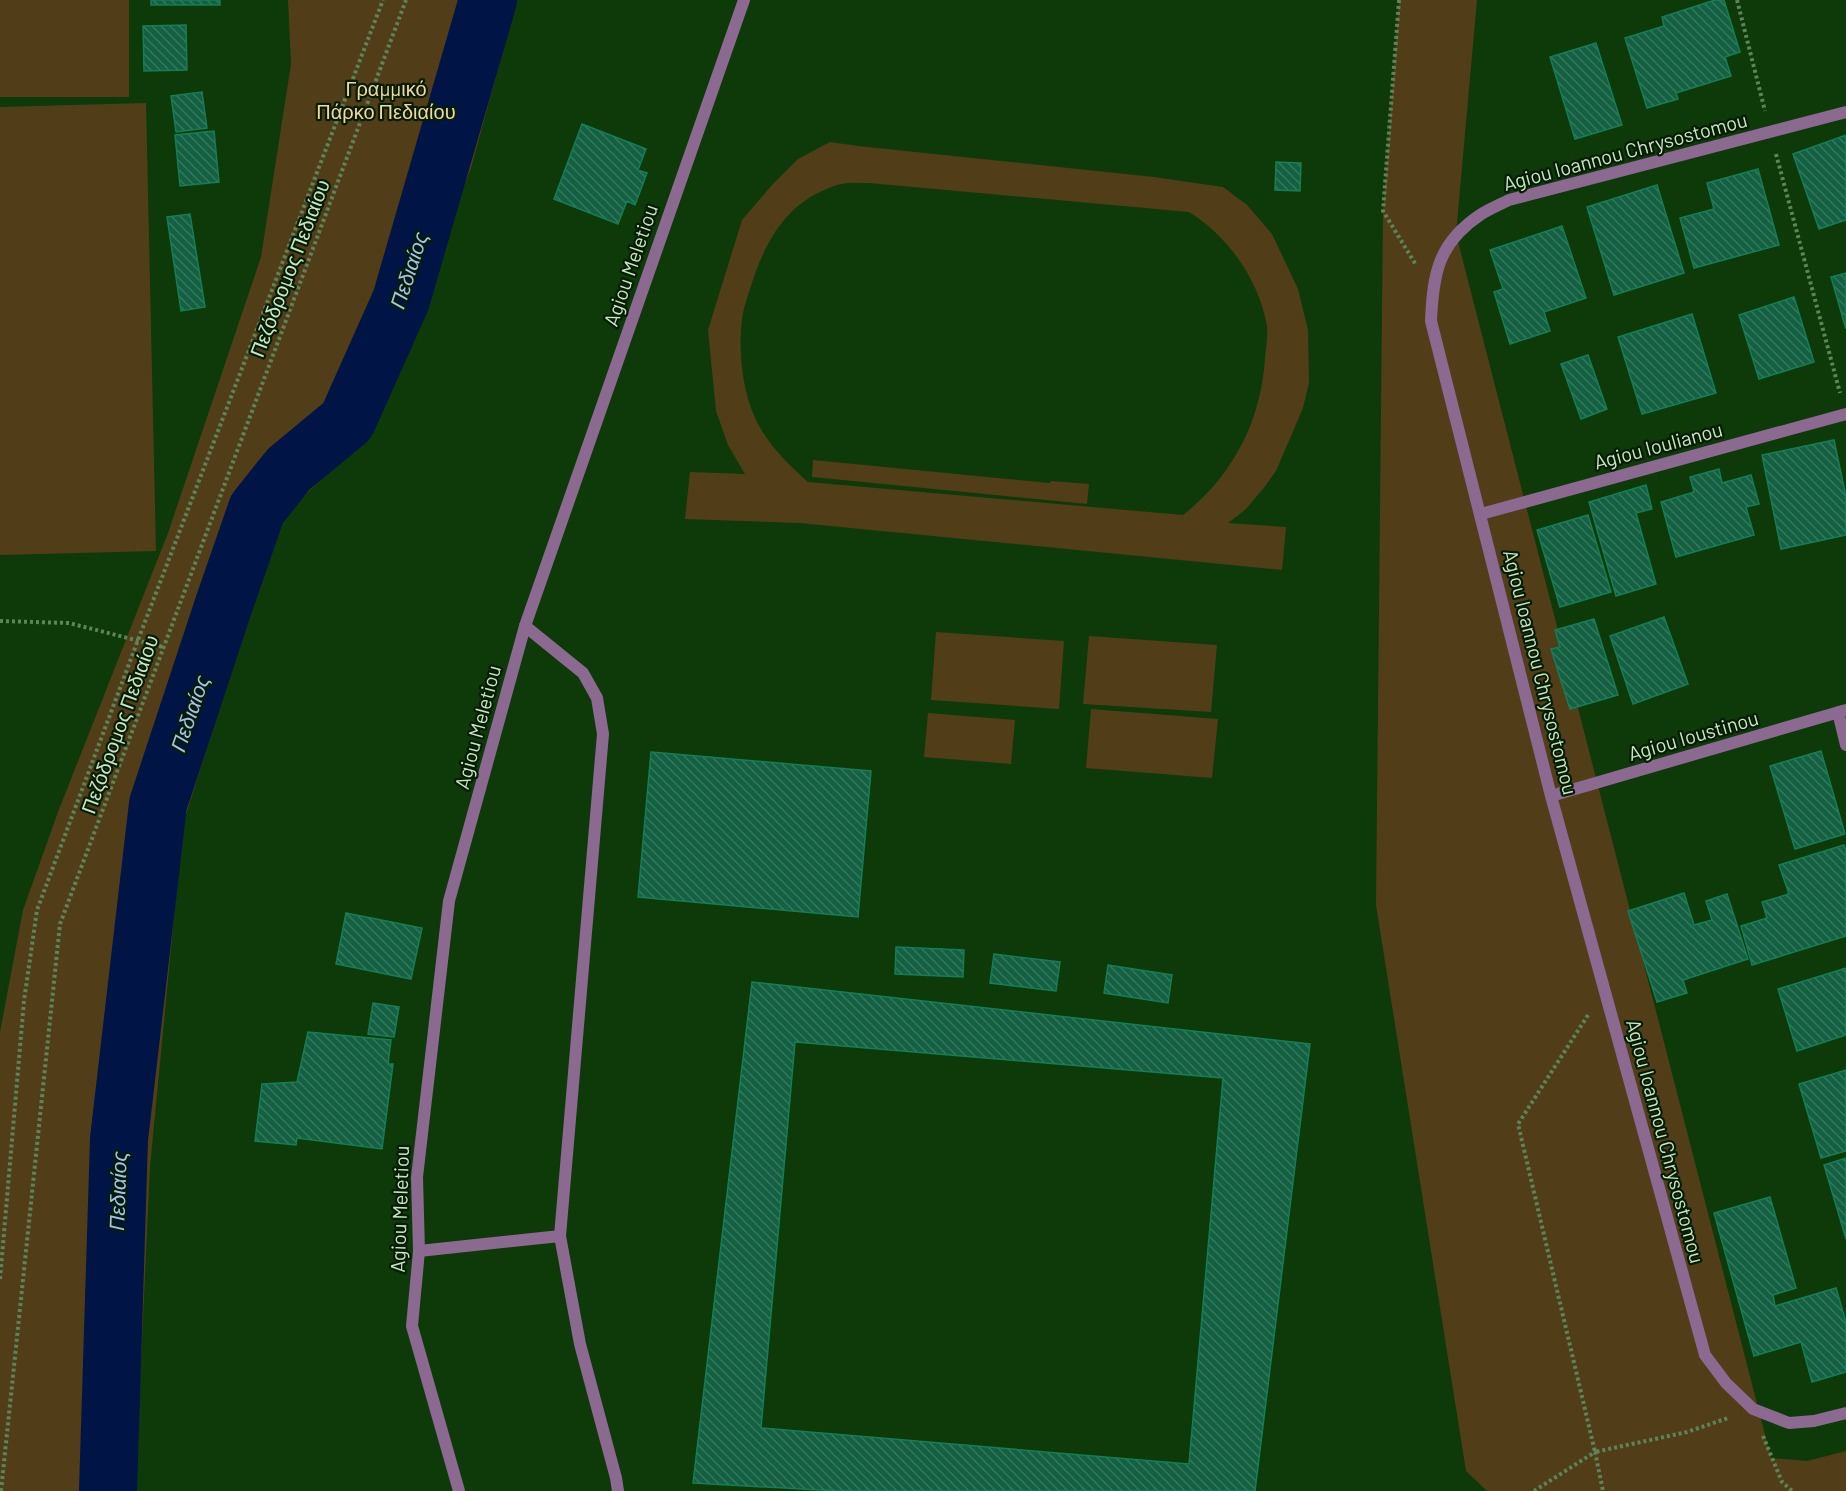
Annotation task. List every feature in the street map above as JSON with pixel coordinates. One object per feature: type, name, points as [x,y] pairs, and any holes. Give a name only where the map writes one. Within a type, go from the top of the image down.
[{"type":"street","name":"Agiou Meletiou","points":[[459,1491],[412,1326],[418,1251],[417,1177],[449,901],[525,626],[744,0]]},
{"type":"street","name":"Agiou Ioannou Chrysostomou","points":[[1846,112],[1509,200],[1480,214],[1456,234],[1440,260],[1432,292],[1431,321],[1551,796],[1705,1355],[1726,1383],[1753,1409],[1789,1423],[1814,1421],[1846,1413]]},
{"type":"street","name":"Agiou Ioulianou","points":[[1480,514],[1846,414]]},
{"type":"street","points":[[525,626],[583,673],[597,699],[603,734],[560,1236],[579,1344],[618,1491]]},
{"type":"street","points":[[1842,711],[1846,745]]},
{"type":"street","name":"Agiou Ioustinou","points":[[1551,796],[1842,711]]},
{"type":"street","points":[[418,1251],[560,1236]]},
{"type":"path","points":[[0,1279],[24,1001],[37,910],[383,0]]},
{"type":"path","name":"Πεζόδρομος Πεδιαίου","points":[[1,1491],[60,924],[406,0]]},
{"type":"path","points":[[1399,0],[1383,212],[1432,292]]},
{"type":"path","points":[[1737,0],[1846,414]]},
{"type":"path","points":[[0,621],[69,623],[163,647]]},
{"type":"path","points":[[1603,1491],[1518,1124],[1605,989]]},
{"type":"path","points":[[1534,1491],[1595,1452],[1687,1432],[1753,1409],[1782,1482],[1792,1491]]},
{"type":"green space","points":[[0,0],[129,0],[129,97],[0,97]]},
{"type":"green space","name":"Γραμμικό Πάρκο Πεδιαίου","points":[[288,0],[517,0],[471,168],[367,434],[278,522],[183,824],[150,1167],[135,1491],[0,1491],[0,1032],[23,910],[58,812],[168,533],[261,257],[291,64]]},
{"type":"green space","points":[[1399,0],[1477,0],[1456,234],[1771,1458],[1807,1461],[1846,1451],[1846,1491],[1487,1491],[1466,1471],[1376,905],[1383,211]]},
{"type":"green space","points":[[146,103],[156,551],[0,555],[0,107]]},
{"type":"green space","points":[[830,142],[1154,177],[1223,187],[1247,205],[1272,234],[1298,289],[1308,330],[1309,383],[1303,408],[1276,471],[1245,510],[1228,523],[1286,527],[1282,570],[799,523],[685,519],[690,472],[745,474],[728,445],[716,411],[708,330],[742,220],[798,159]],"holes":[[[845,183],[869,183],[1189,212],[1217,233],[1240,261],[1257,292],[1263,309],[1267,334],[1258,404],[1241,446],[1216,483],[1183,515],[808,482],[772,446],[753,414],[746,392],[741,361],[741,330],[745,304],[755,274],[775,233],[794,209],[820,192]]]},
{"type":"green space","points":[[813,460],[1050,483],[1051,481],[1089,484],[1087,504],[812,477]]},
{"type":"green space","points":[[936,632],[1064,641],[1059,709],[931,700]]},
{"type":"green space","points":[[1089,636],[1217,645],[1211,712],[1083,704]]},
{"type":"green space","points":[[1091,709],[1218,719],[1212,778],[1086,768]]},
{"type":"green space","points":[[928,713],[1015,720],[1011,764],[924,757]]},
{"type":"building","points":[[151,0],[220,0],[220,5],[151,5]]},
{"type":"building","points":[[1715,0],[1724,0],[1740,52],[1725,57],[1731,76],[1676,93],[1678,99],[1647,108],[1625,38],[1664,26],[1662,17]]},
{"type":"building","points":[[186,25],[187,70],[144,71],[143,26]]},
{"type":"building","points":[[1596,43],[1622,125],[1575,139],[1550,57]]},
{"type":"building","points":[[202,92],[207,128],[176,132],[171,96]]},
{"type":"building","points":[[582,124],[646,149],[638,170],[647,173],[635,205],[627,201],[618,224],[554,199]]},
{"type":"building","points":[[214,131],[219,182],[180,186],[175,135]]},
{"type":"building","points":[[1846,135],[1846,220],[1819,229],[1793,154]]},
{"type":"building","points":[[1276,162],[1301,163],[1300,191],[1275,190]]},
{"type":"building","points":[[1758,169],[1779,245],[1694,268],[1680,218],[1714,209],[1707,183]]},
{"type":"building","points":[[1657,185],[1684,273],[1614,295],[1587,207]]},
{"type":"building","points":[[190,214],[205,307],[181,311],[167,217]]},
{"type":"building","points":[[1562,226],[1586,298],[1544,312],[1550,331],[1510,344],[1494,292],[1503,289],[1490,250]]},
{"type":"building","points":[[1846,273],[1846,329],[1831,277]]},
{"type":"building","points":[[1794,297],[1814,362],[1759,379],[1739,315]]},
{"type":"building","points":[[1692,314],[1716,393],[1642,414],[1618,337]]},
{"type":"building","points":[[1588,355],[1607,409],[1581,419],[1561,364]]},
{"type":"building","points":[[1834,440],[1846,497],[1846,535],[1781,549],[1762,455]]},
{"type":"building","points":[[1719,469],[1722,483],[1751,475],[1759,504],[1746,507],[1754,535],[1676,557],[1661,502],[1694,492],[1690,477]]},
{"type":"building","points":[[1646,485],[1652,509],[1636,513],[1656,584],[1616,596],[1589,502]]},
{"type":"building","points":[[1588,515],[1611,592],[1560,607],[1537,530]]},
{"type":"building","points":[[1664,617],[1688,684],[1633,704],[1610,636]]},
{"type":"building","points":[[1594,619],[1618,695],[1570,709],[1551,649],[1560,647],[1555,630]]},
{"type":"building","points":[[1821,751],[1845,834],[1795,849],[1770,766]]},
{"type":"building","points":[[651,752],[871,771],[858,917],[638,897]]},
{"type":"building","points":[[1844,845],[1846,850],[1846,936],[1752,965],[1741,926],[1767,918],[1762,902],[1789,894],[1779,865]]},
{"type":"building","points":[[1684,893],[1694,925],[1712,920],[1706,901],[1727,894],[1748,959],[1683,980],[1687,993],[1657,1002],[1628,911]]},
{"type":"building","points":[[346,913],[422,928],[411,979],[336,964]]},
{"type":"building","points":[[896,947],[964,950],[963,977],[895,974]]},
{"type":"building","points":[[994,954],[1060,962],[1056,991],[990,983]]},
{"type":"building","points":[[1108,965],[1172,975],[1168,1003],[1104,993]]},
{"type":"building","points":[[1846,968],[1846,1035],[1797,1051],[1778,989]]},
{"type":"building","points":[[752,982],[1310,1044],[1255,1491],[838,1491],[693,1483]],"holes":[[[795,1042],[1223,1078],[1189,1464],[761,1428]]]},
{"type":"building","points":[[373,1003],[399,1007],[394,1037],[368,1034]]},
{"type":"building","points":[[308,1032],[391,1040],[388,1064],[393,1064],[382,1149],[297,1138],[296,1145],[255,1141],[262,1084],[297,1082]]},
{"type":"building","points":[[1846,1070],[1846,1151],[1821,1158],[1799,1084]]},
{"type":"building","points":[[1846,1158],[1846,1239],[1824,1165]]},
{"type":"building","points":[[1770,1197],[1796,1288],[1773,1295],[1775,1306],[1836,1288],[1846,1322],[1846,1372],[1812,1382],[1801,1342],[1754,1356],[1714,1213]]},
{"type":"waterway","name":"Πεδιαίος","points":[[108,1491],[119,1139],[158,804],[257,509],[289,469],[347,421],[401,300],[488,0]]}]
